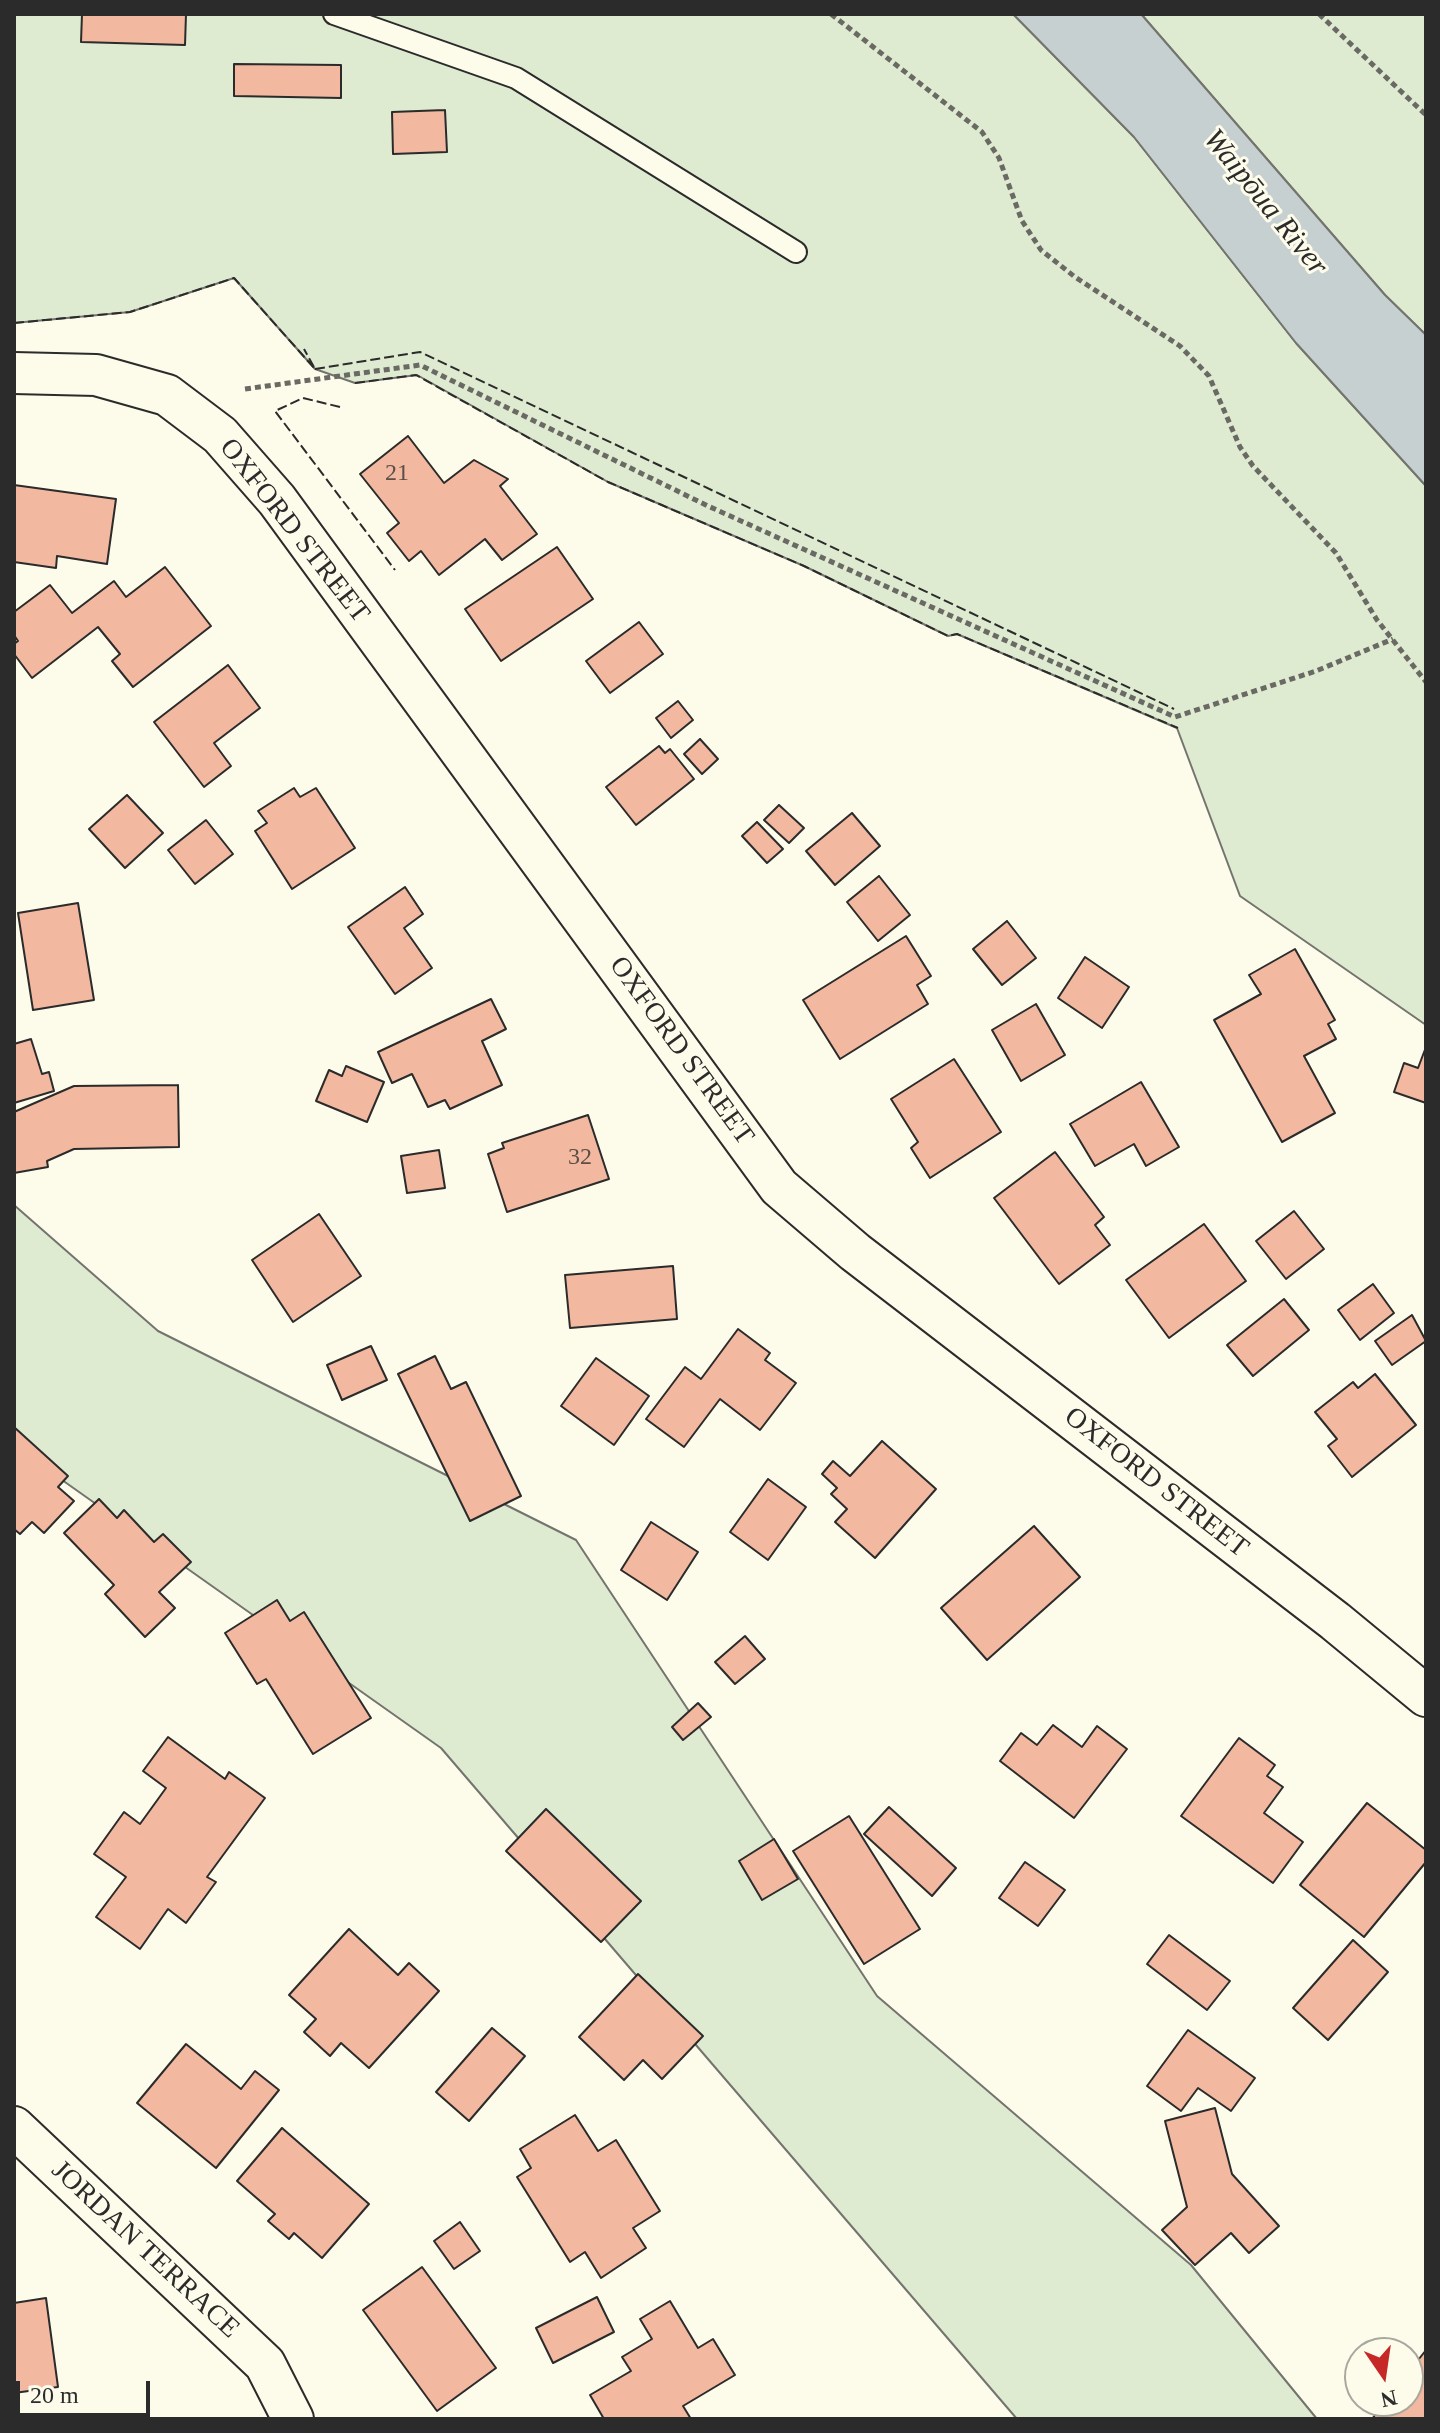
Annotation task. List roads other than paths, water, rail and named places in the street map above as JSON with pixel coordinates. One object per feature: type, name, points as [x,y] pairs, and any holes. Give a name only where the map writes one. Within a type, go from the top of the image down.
[{"type":"street","name":"OXFORD STREET","points":[[14,373],[96,375],[167,395],[220,435],[277,500],[779,1187],[855,1252],[1310,1601],[1426,1696]]},
{"type":"street","name":"JORDAN TERRACE","points":[[14,2127],[265,2364],[293,2419]]},
{"type":"lane","points":[[334,14],[516,78],[796,252]]},
{"type":"water","name":"Waipōua River","points":[[1013,14],[1141,14],[1385,295],[1426,335],[1426,486],[1296,343],[1134,137]]}]
